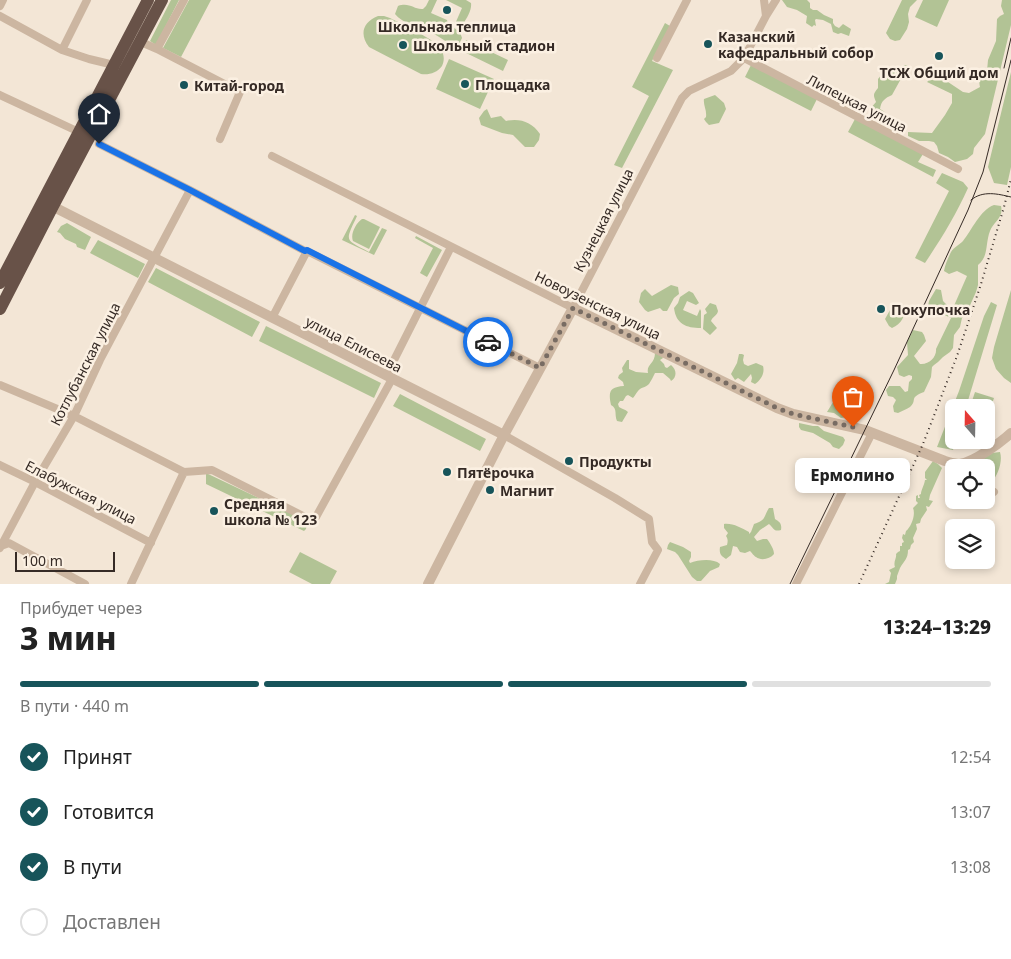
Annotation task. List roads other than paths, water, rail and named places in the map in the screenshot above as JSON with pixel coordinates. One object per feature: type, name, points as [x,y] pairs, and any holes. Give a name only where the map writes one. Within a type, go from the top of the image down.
[{"type":"highway","points":[[2,302],[79,132],[148,0]]},
{"type":"highway","points":[[0,284],[48,204],[162,0]]},
{"type":"street","points":[[0,6],[3,0]]},
{"type":"street","points":[[62,50],[87,0]]},
{"type":"street","points":[[157,49],[184,0]]},
{"type":"street","points":[[657,58],[687,0]]},
{"type":"street","points":[[764,0],[766,16]]},
{"type":"street","name":"Кузнецкая улица","points":[[428,584],[682,98],[689,91],[731,71],[744,58],[776,0]]},
{"type":"street","points":[[0,16],[62,50],[114,66]]},
{"type":"street","points":[[140,42],[240,92],[220,139]]},
{"type":"street","name":"Липецкая улица","points":[[744,58],[958,169]]},
{"type":"street","points":[[0,95],[79,132]]},
{"type":"street","points":[[99,144],[305,251],[307,250],[540,368]]},
{"type":"street","name":"Новоузенская улица","points":[[272,156],[573,308],[777,408],[793,414],[853,427],[945,461]]},
{"type":"street","name":"Котлубанская улица","points":[[0,547],[74,416],[100,360],[190,190]]},
{"type":"street","name":"улица Елисеева","points":[[48,204],[504,436],[649,519],[652,542],[658,550],[640,584]]},
{"type":"street","points":[[0,385],[74,416],[184,472],[212,470],[309,519],[316,517],[389,377],[451,246]]},
{"type":"street","points":[[272,318],[307,250]]},
{"type":"street","points":[[796,584],[872,433]]},
{"type":"street","points":[[976,459],[1011,434]]},
{"type":"street","name":"Елабужская улица","points":[[0,465],[151,543]]},
{"type":"street","points":[[131,584],[184,472]]},
{"type":"street","points":[[0,547],[9,543],[85,584]]},
{"type":"tram line","points":[[1004,68],[1011,38]]},
{"type":"tram line","points":[[790,584],[894,370],[968,210],[983,172],[1011,60]]},
{"type":"tram line","points":[[971,200],[986,194],[1011,197]]},
{"type":"railway","points":[[859,584],[923,444],[957,356],[981,284],[1011,179]]},
{"type":"place","name":"Школьная теплица","points":[[447,10]]},
{"type":"place","name":"Казанский кафедральный собор","points":[[708,44]]},
{"type":"place","name":"Школьный стадион","points":[[403,45]]},
{"type":"place","name":"ТСЖ Общий дом","points":[[939,56]]},
{"type":"place","name":"Площадка","points":[[465,84]]},
{"type":"place","name":"Китай-город","points":[[184,85]]},
{"type":"place","name":"Покупочка","points":[[881,309]]},
{"type":"place","name":"Ермолино","points":[[853,427]]},
{"type":"place","name":"Продукты","points":[[569,461]]},
{"type":"place","name":"Пятёрочка","points":[[447,472]]},
{"type":"place","name":"Магнит","points":[[490,490]]},
{"type":"place","name":"Средняя школа № 123","points":[[214,511]]}]
